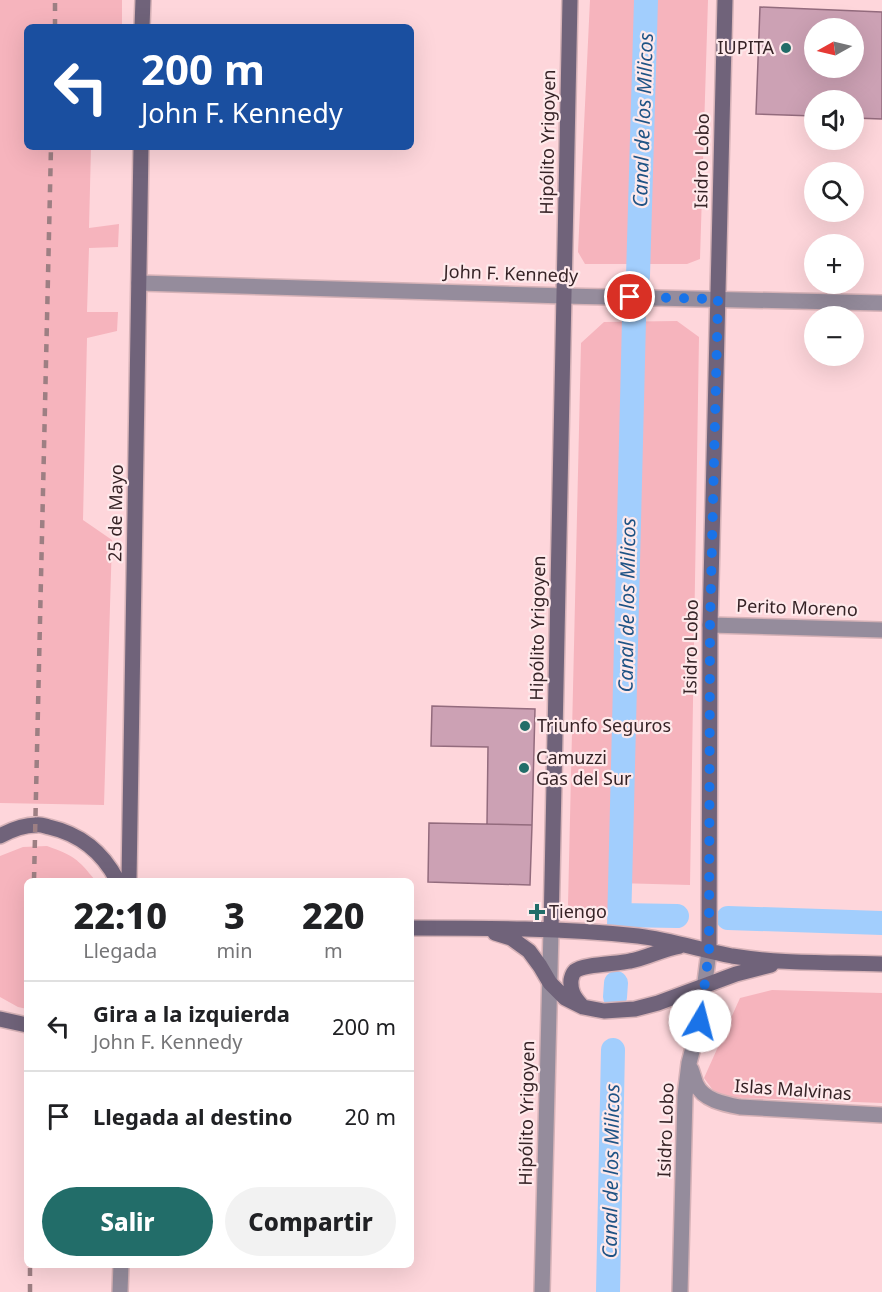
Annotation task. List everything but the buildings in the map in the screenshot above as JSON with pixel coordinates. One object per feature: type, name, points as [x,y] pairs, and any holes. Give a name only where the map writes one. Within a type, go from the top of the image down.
[{"type":"main road","points":[[142,24],[143,0]]},
{"type":"main road","name":"Hipólito Yrigoyen","points":[[551,930],[570,0]]},
{"type":"main road","name":"Isidro Lobo","points":[[709,951],[710,625],[725,0]]},
{"type":"main road","name":"25 de Mayo","points":[[129,878],[141,150]]},
{"type":"main road","points":[[0,836],[12,830],[36,825],[61,830],[89,845],[106,862],[116,878]]},
{"type":"main road","points":[[414,928],[580,931],[642,937],[733,956],[786,961],[882,964]]},
{"type":"main road","points":[[480,928],[511,938],[529,951],[550,983],[565,998],[583,1007],[604,1011],[635,1009],[736,974],[786,961]]},
{"type":"main road","points":[[583,1007],[572,993],[572,976],[576,970],[628,962],[667,948],[686,945]]},
{"type":"main road","points":[[0,1019],[24,1024]]},
{"type":"street","name":"John F. Kennedy","points":[[139,282],[564,296],[882,303]]},
{"type":"street","name":"Perito Moreno","points":[[710,625],[882,630]]},
{"type":"street","name":"Hipólito Yrigoyen","points":[[542,1292],[551,930]]},
{"type":"street","name":"Isidro Lobo","points":[[680,1292],[685,1096],[689,1063],[700,1021],[709,951]]},
{"type":"street","name":"Islas Malvinas","points":[[689,1063],[697,1086],[707,1096],[722,1104],[882,1115]]},
{"type":"street","points":[[120,1292],[121,1268]]},
{"type":"shaded area","points":[[0,0],[122,0],[122,24],[24,24],[24,150],[91,150],[89,228],[119,224],[118,247],[89,248],[87,312],[118,312],[117,331],[87,338],[83,520],[112,540],[104,805],[0,803]]},
{"type":"shaded area","points":[[590,0],[708,0],[700,259],[687,264],[585,264],[578,252]]},
{"type":"shaded area","points":[[677,321],[699,337],[690,885],[616,883],[615,917],[577,917],[568,905],[581,343],[604,322]]},
{"type":"shaded area","points":[[47,846],[63,852],[74,858],[93,878],[24,878],[24,1008],[0,997],[0,856],[23,847]]},
{"type":"shaded area","points":[[772,990],[882,993],[882,1103],[718,1097],[704,1078],[740,998]]},
{"type":"waterway","name":"Canal de los Milicos","points":[[638,276],[646,0]]},
{"type":"waterway","name":"Canal de los Milicos","points":[[619,927],[634,320]]},
{"type":"waterway","points":[[619,915],[677,916]]},
{"type":"waterway","points":[[728,918],[882,923]]},
{"type":"waterway","name":"Canal de los Milicos","points":[[615,997],[616,983]]},
{"type":"waterway","name":"Canal de los Milicos","points":[[608,1292],[613,1050]]},
{"type":"railway","points":[[55,0],[55,24]]},
{"type":"railway","points":[[34,878],[51,150]]},
{"type":"railway","points":[[30,1268],[30,1292]]},
{"type":"place","name":"IUPITA","points":[[786,48]]},
{"type":"place","name":"Triunfo Seguros","points":[[525,726]]},
{"type":"place","name":"Camuzzi Gas del Sur","points":[[524,768]]},
{"type":"place","name":"Tiengo","points":[[537,912]]},
{"type":"route","points":[[630,297],[718,299],[710,625],[709,951],[700,1021]]}]
